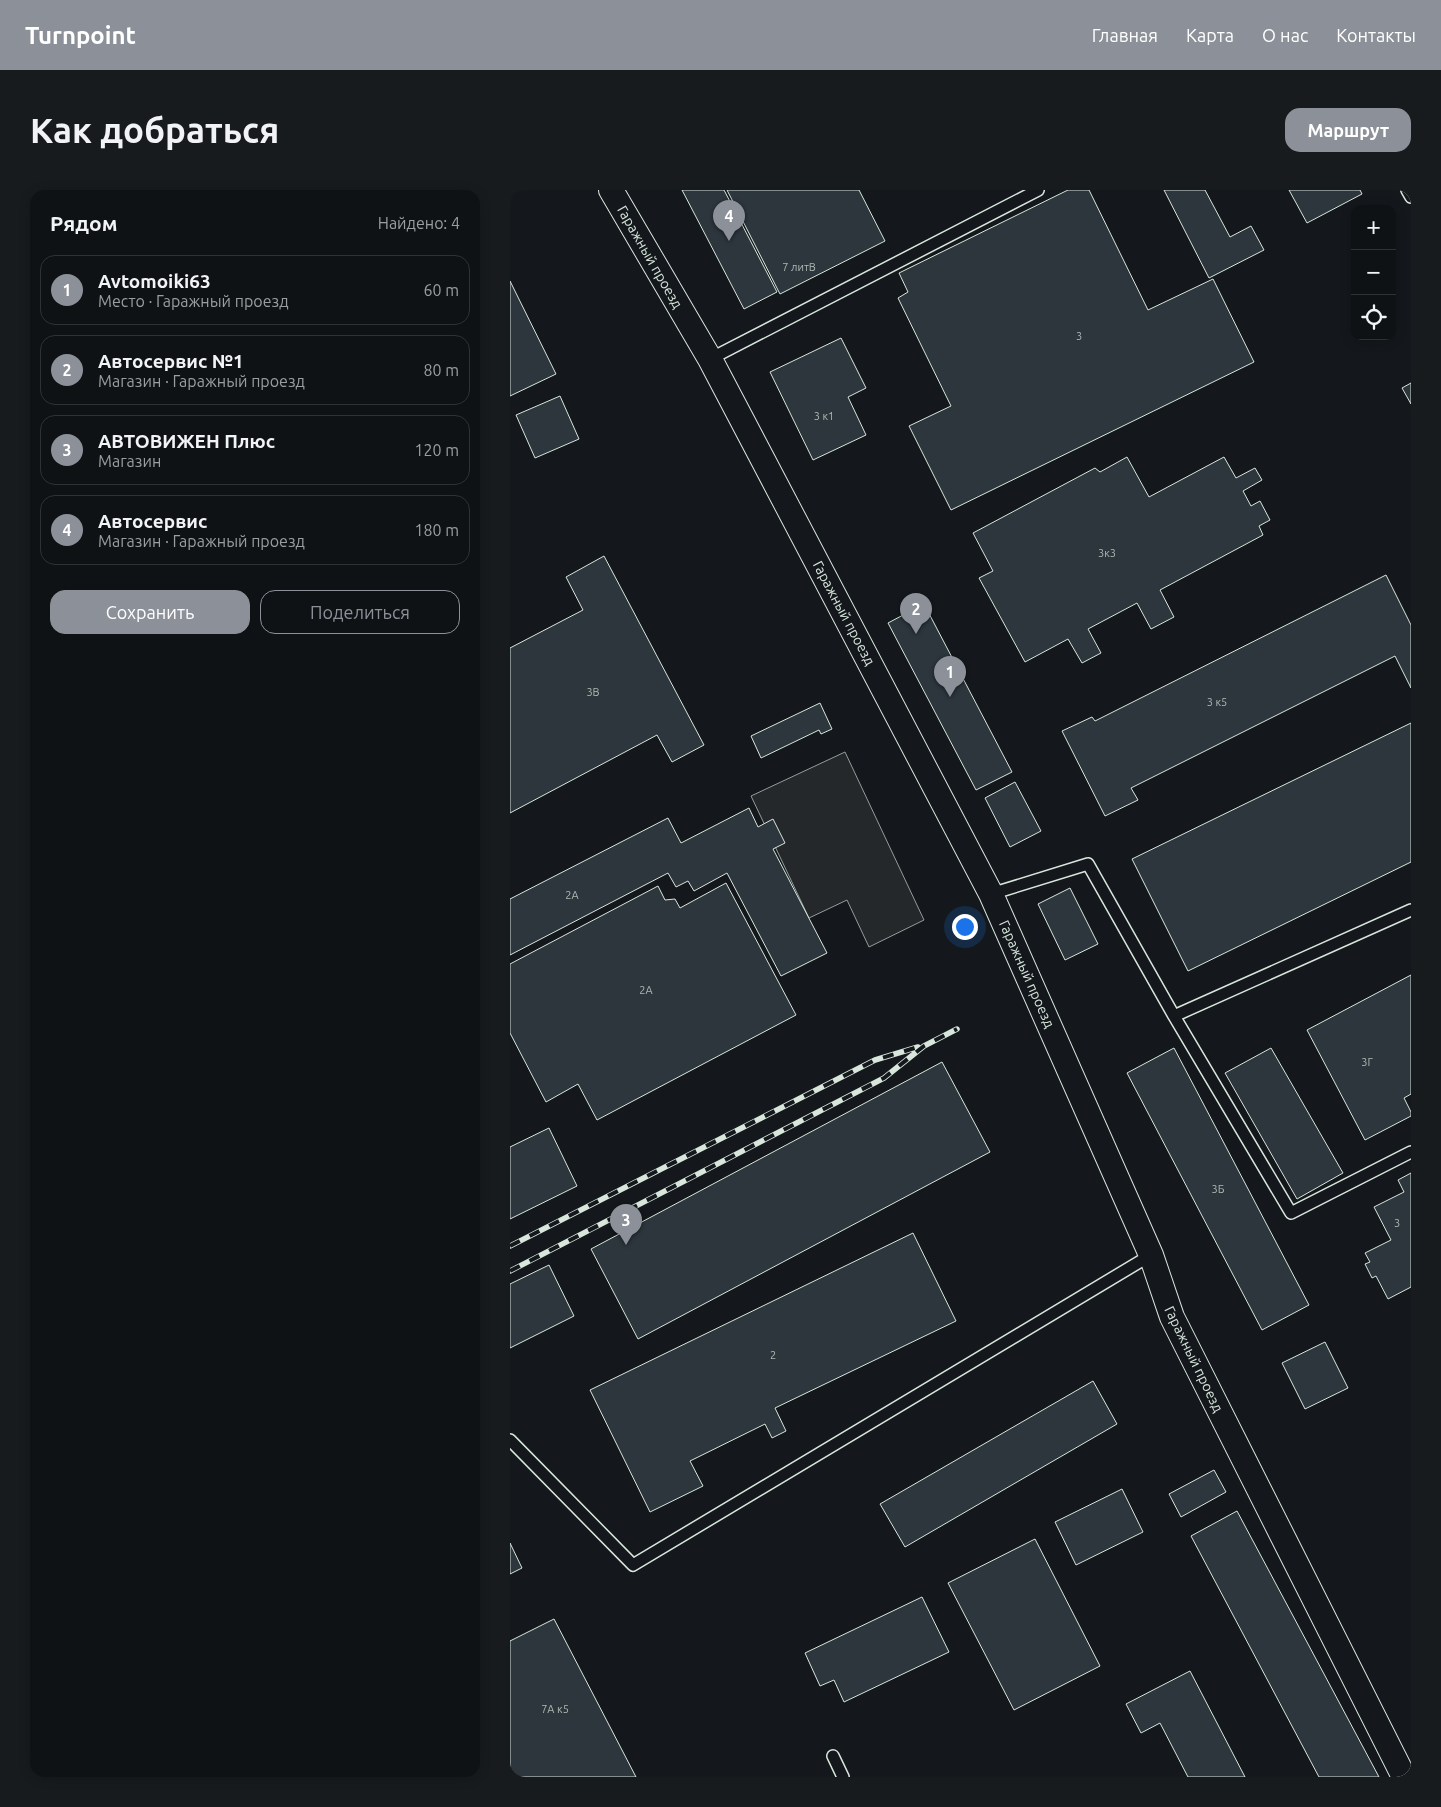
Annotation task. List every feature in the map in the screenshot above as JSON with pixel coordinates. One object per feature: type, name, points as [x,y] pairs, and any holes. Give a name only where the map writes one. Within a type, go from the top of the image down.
[{"type":"street","name":"Гаражный проезд","points":[[611,190],[710,359],[991,894],[1151,1255],[1172,1317],[1404,1777]]},
{"type":"lane","points":[[710,359],[1038,190]]},
{"type":"lane","points":[[1407,190],[1411,198]]},
{"type":"lane","points":[[991,894],[1088,864],[1174,1016],[1291,1213],[1411,1152]]},
{"type":"lane","points":[[1174,1016],[1411,910]]},
{"type":"lane","points":[[510,1440],[633,1565],[1151,1255]]},
{"type":"lane","points":[[833,1756],[843,1777]]},
{"type":"shaded area","points":[[845,752],[924,920],[869,947],[847,900],[809,918],[751,796]]},
{"type":"building","points":[[682,190],[724,190],[777,292],[744,309]]},
{"type":"building","points":[[727,190],[859,190],[885,241],[780,294]]},
{"type":"building","points":[[1068,190],[1089,190],[1148,310],[1213,279],[1254,362],[951,510],[909,426],[951,406],[898,298],[908,292],[899,273]]},
{"type":"building","points":[[1164,190],[1205,190],[1230,237],[1251,226],[1264,250],[1209,278]]},
{"type":"building","points":[[1289,190],[1360,190],[1362,194],[1307,223]]},
{"type":"building","points":[[510,281],[556,374],[510,396]]},
{"type":"building","points":[[841,338],[866,388],[848,397],[866,435],[813,460],[770,372]]},
{"type":"building","points":[[1411,383],[1411,404],[1402,388]]},
{"type":"building","points":[[560,396],[579,439],[535,458],[516,415]]},
{"type":"building","points":[[1127,457],[1149,497],[1224,457],[1236,478],[1255,468],[1262,480],[1243,491],[1251,506],[1260,501],[1270,520],[1259,526],[1263,535],[1160,590],[1174,617],[1151,629],[1137,603],[1088,629],[1101,653],[1082,663],[1068,639],[1025,662],[979,578],[993,571],[973,533],[1095,468],[1100,472]]},
{"type":"building","points":[[604,556],[704,745],[672,762],[657,735],[510,813],[510,648],[583,610],[566,577]]},
{"type":"building","points":[[1386,575],[1411,625],[1411,688],[1395,656],[1131,788],[1138,800],[1105,816],[1062,731],[1092,717],[1095,721]]},
{"type":"building","points":[[924,604],[1012,772],[976,790],[888,623]]},
{"type":"building","points":[[820,703],[832,729],[821,734],[819,730],[761,758],[751,736]]},
{"type":"building","points":[[1411,723],[1411,862],[1188,971],[1132,859]]},
{"type":"building","points":[[1015,782],[1041,831],[1010,847],[985,798]]},
{"type":"building","points":[[749,808],[758,827],[773,819],[785,843],[773,849],[827,953],[781,976],[727,873],[694,891],[688,881],[676,887],[668,873],[510,955],[510,899],[668,818],[681,843]]},
{"type":"building","points":[[726,883],[796,1015],[597,1120],[578,1084],[546,1102],[510,1033],[510,964],[658,886],[665,900],[675,899],[680,908]]},
{"type":"building","points":[[1070,888],[1098,944],[1065,960],[1038,904]]},
{"type":"building","points":[[1411,975],[1411,1094],[1404,1098],[1411,1116],[1365,1140],[1307,1030]]},
{"type":"building","points":[[1174,1048],[1309,1305],[1262,1330],[1127,1073]]},
{"type":"building","points":[[1271,1048],[1343,1173],[1297,1199],[1225,1073]]},
{"type":"building","points":[[942,1062],[990,1152],[638,1339],[591,1249]]},
{"type":"building","points":[[549,1128],[577,1186],[510,1219],[510,1147]]},
{"type":"building","points":[[1411,1173],[1411,1287],[1388,1299],[1376,1276],[1372,1278],[1365,1264],[1370,1262],[1365,1253],[1391,1240],[1374,1207],[1404,1192],[1398,1180]]},
{"type":"building","points":[[913,1233],[956,1321],[775,1408],[786,1431],[772,1438],[765,1424],[690,1461],[703,1486],[650,1512],[590,1390]]},
{"type":"building","points":[[549,1265],[574,1316],[510,1348],[510,1284]]},
{"type":"building","points":[[1325,1342],[1348,1388],[1305,1409],[1282,1363]]},
{"type":"building","points":[[1093,1381],[1117,1424],[905,1547],[880,1504]]},
{"type":"building","points":[[1214,1470],[1226,1492],[1181,1517],[1169,1494]]},
{"type":"building","points":[[1122,1489],[1143,1532],[1076,1565],[1055,1522]]},
{"type":"building","points":[[1237,1511],[1379,1777],[1319,1777],[1191,1536]]},
{"type":"building","points":[[1035,1539],[1100,1666],[1014,1710],[948,1583]]},
{"type":"building","points":[[510,1543],[522,1568],[510,1574]]},
{"type":"building","points":[[922,1597],[949,1652],[844,1702],[834,1680],[820,1686],[805,1653]]},
{"type":"building","points":[[554,1619],[636,1777],[510,1777],[510,1641]]},
{"type":"building","points":[[1190,1671],[1245,1777],[1188,1777],[1160,1723],[1141,1733],[1126,1704]]},
{"type":"railway","points":[[510,1271],[884,1078],[924,1046],[957,1029]]},
{"type":"railway","points":[[510,1246],[875,1060],[918,1047]]},
{"type":"place","name":"Автосервис","points":[[729,241]]},
{"type":"place","name":"Автосервис №1","points":[[916,634]]},
{"type":"place","name":"Avtomoiki63","points":[[950,697]]},
{"type":"place","name":"АВТОВИЖЕН Плюс","points":[[626,1245]]}]
